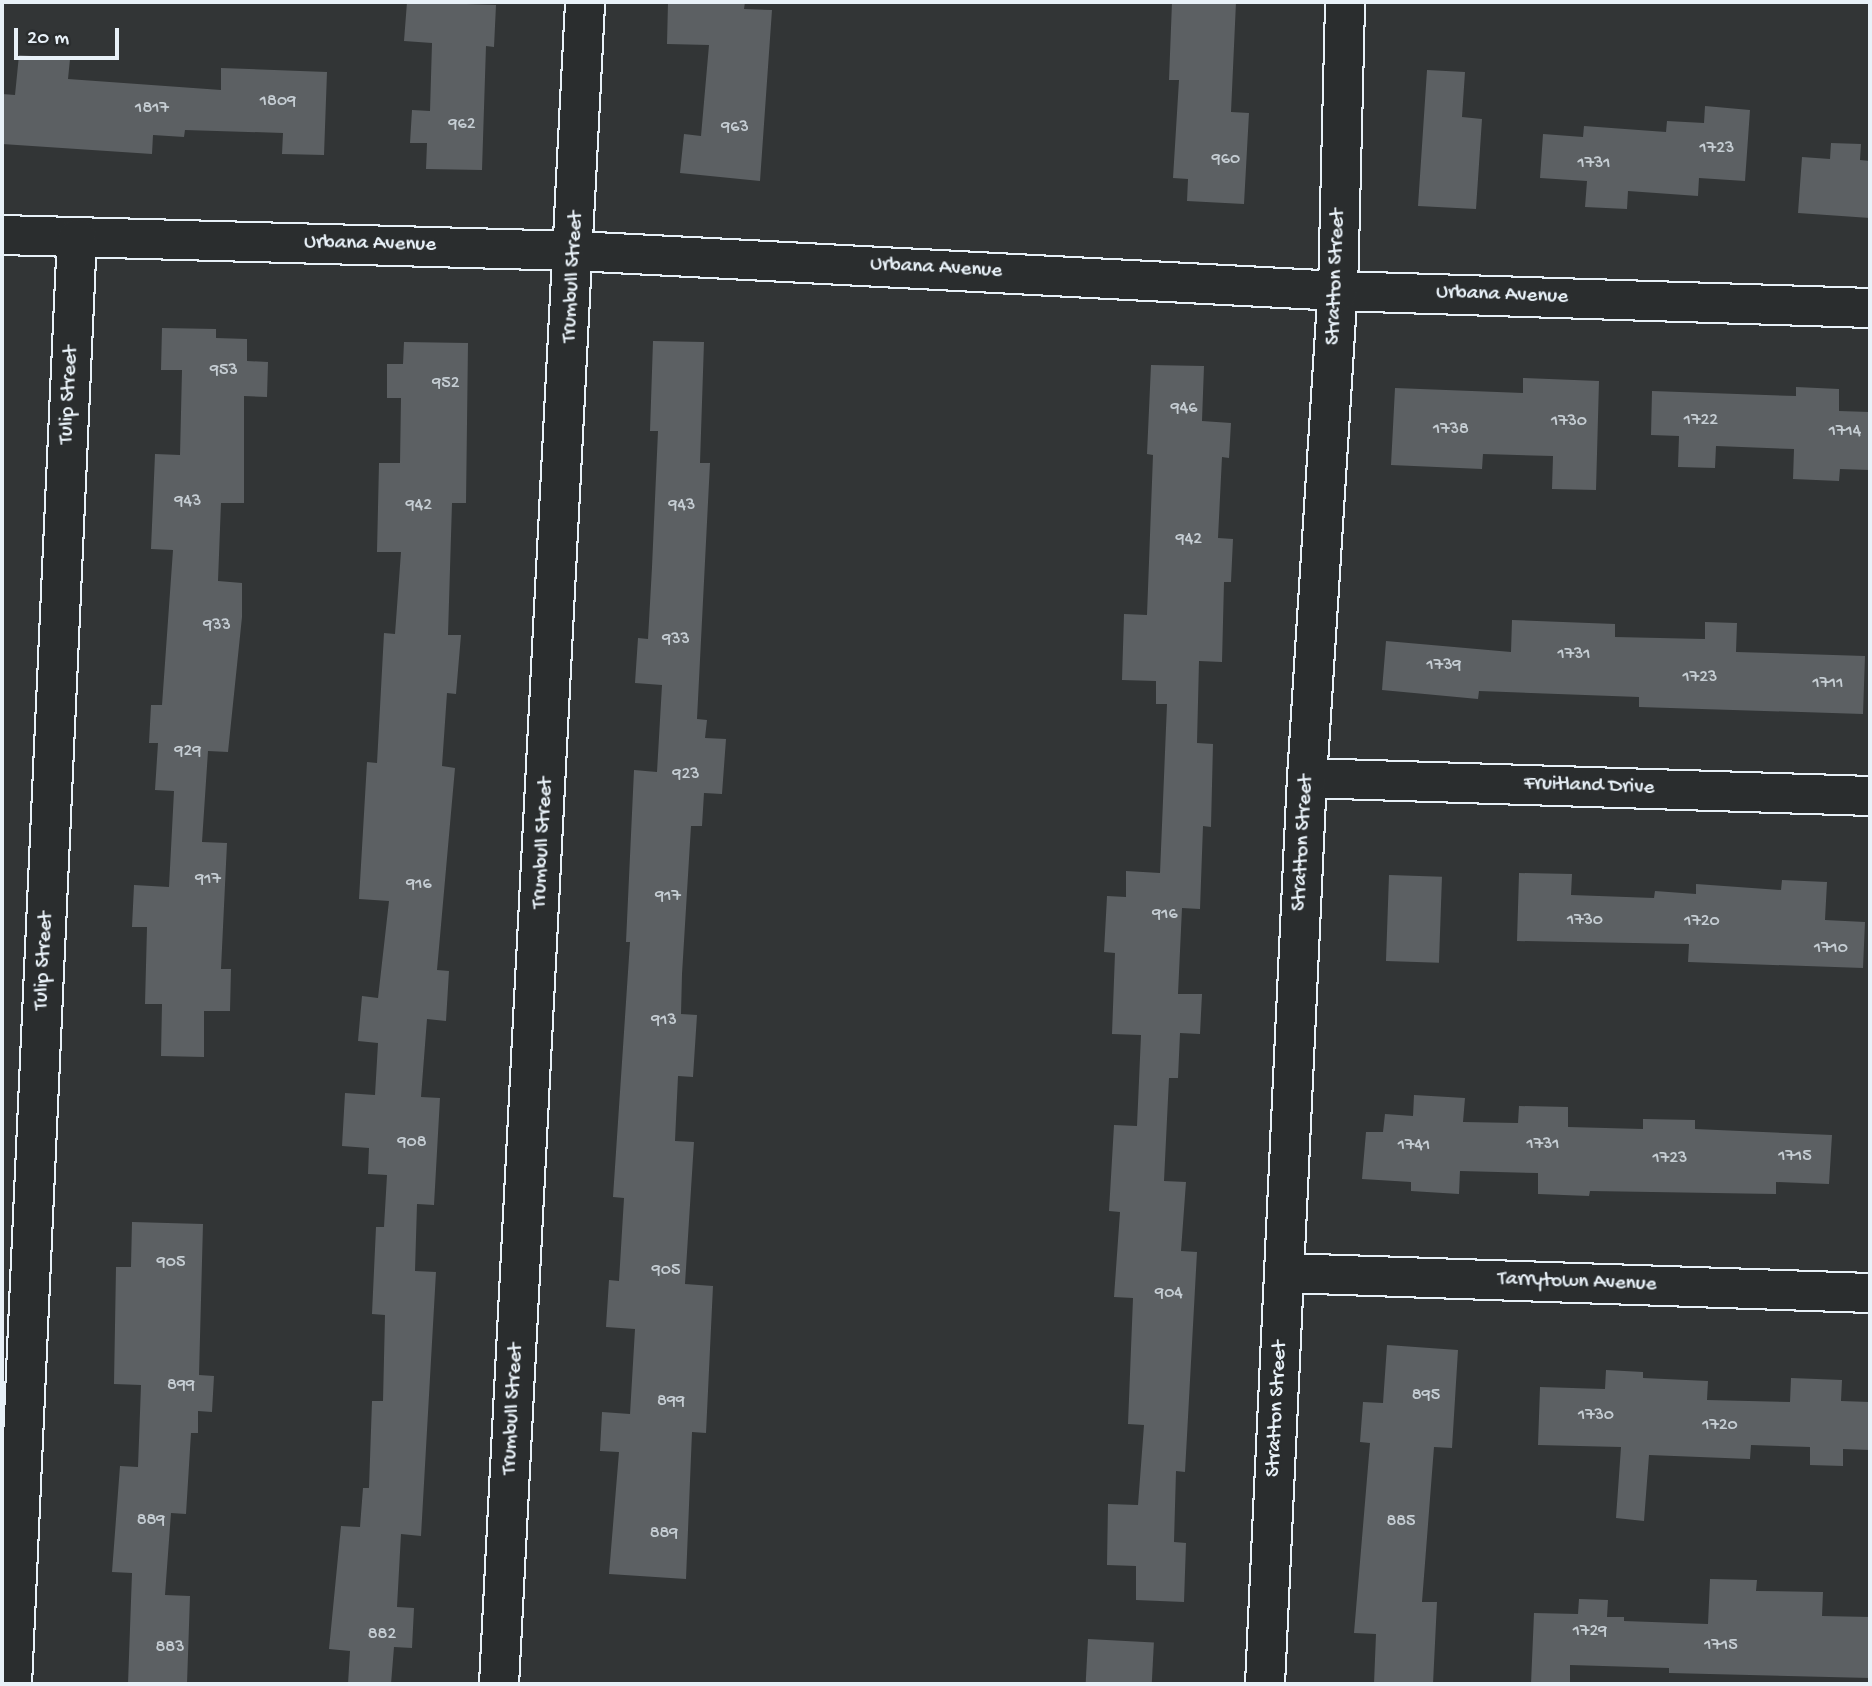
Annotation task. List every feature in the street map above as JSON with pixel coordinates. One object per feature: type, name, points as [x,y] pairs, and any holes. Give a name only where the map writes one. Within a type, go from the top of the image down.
[{"type":"street","name":"Trumbull Street","points":[[499,1684],[576,251],[585,2]]},
{"type":"street","name":"Stratton Street","points":[[1265,1684],[1307,778],[1338,290],[1345,2]]},
{"type":"street","name":"Urbana Avenue","points":[[2,235],[576,251],[1338,290],[1870,308]]},
{"type":"street","name":"Tulip Street","points":[[12,1684],[77,238]]},
{"type":"street","name":"Fruitland Drive","points":[[1307,778],[1870,796]]},
{"type":"street","name":"Tarrytown Avenue","points":[[1284,1273],[1870,1293]]},
{"type":"building","points":[[407,2],[496,5],[494,47],[486,46],[482,170],[426,169],[427,143],[410,143],[412,110],[430,111],[432,43],[404,41]]},
{"type":"building","points":[[668,2],[745,2],[744,9],[772,10],[760,181],[680,173],[684,134],[701,136],[709,45],[667,44]]},
{"type":"building","points":[[1172,2],[1236,2],[1231,112],[1249,113],[1244,204],[1187,201],[1188,179],[1173,178],[1179,80],[1169,80]]},
{"type":"building","points":[[19,55],[70,59],[68,79],[221,90],[221,68],[327,72],[324,155],[282,154],[283,133],[185,130],[184,137],[153,135],[152,154],[2,144],[2,94],[15,95]]},
{"type":"building","points":[[1427,70],[1465,72],[1462,117],[1482,119],[1476,209],[1418,206]]},
{"type":"building","points":[[1705,106],[1750,110],[1745,181],[1699,178],[1698,196],[1628,191],[1627,209],[1585,207],[1587,181],[1540,178],[1543,134],[1583,137],[1584,126],[1666,132],[1667,121],[1704,123]]},
{"type":"building","points":[[1831,143],[1861,144],[1860,160],[1870,161],[1870,218],[1798,213],[1802,157],[1830,159]]},
{"type":"building","points":[[162,328],[216,329],[216,338],[247,339],[247,361],[268,362],[267,397],[244,396],[244,503],[221,503],[218,581],[242,583],[242,617],[228,752],[208,751],[202,842],[227,843],[221,969],[231,969],[230,1011],[204,1011],[204,1057],[161,1056],[162,1004],[145,1004],[147,927],[132,927],[134,885],[169,887],[174,791],[155,790],[158,743],[149,743],[151,705],[162,705],[173,550],[151,549],[155,454],[180,455],[182,370],[161,370]]},
{"type":"building","points":[[653,341],[704,342],[700,463],[710,463],[697,719],[707,720],[705,738],[726,739],[722,794],[704,793],[702,826],[691,826],[682,974],[681,1014],[697,1015],[693,1077],[678,1076],[675,1141],[694,1142],[685,1284],[713,1286],[706,1433],[692,1432],[686,1579],[609,1574],[619,1452],[600,1451],[602,1412],[630,1414],[635,1329],[606,1327],[609,1280],[619,1281],[624,1198],[613,1197],[630,942],[626,942],[634,770],[657,772],[662,685],[635,683],[638,638],[648,639],[652,567],[658,431],[650,431]]},
{"type":"building","points":[[404,342],[468,343],[466,503],[452,503],[448,635],[461,635],[456,694],[447,693],[442,766],[455,768],[437,970],[449,971],[446,1021],[427,1019],[421,1097],[440,1098],[434,1205],[417,1204],[415,1271],[436,1272],[421,1536],[401,1534],[397,1607],[414,1608],[412,1648],[394,1647],[391,1684],[348,1684],[350,1651],[329,1649],[341,1526],[360,1527],[363,1488],[369,1488],[372,1401],[383,1401],[385,1315],[372,1314],[376,1227],[384,1227],[387,1175],[368,1174],[369,1148],[342,1146],[345,1093],[375,1095],[378,1043],[358,1041],[362,996],[378,998],[389,901],[359,899],[367,762],[377,763],[384,633],[395,634],[401,552],[377,552],[379,463],[400,463],[401,398],[387,398],[387,364],[403,364]]},
{"type":"building","points":[[1151,365],[1204,366],[1202,421],[1231,423],[1229,458],[1222,457],[1218,538],[1233,539],[1231,582],[1224,582],[1222,662],[1199,661],[1197,743],[1213,744],[1211,827],[1203,826],[1200,909],[1182,908],[1178,994],[1202,994],[1200,1034],[1180,1033],[1178,1078],[1169,1078],[1164,1181],[1186,1182],[1181,1251],[1197,1252],[1185,1472],[1176,1471],[1174,1542],[1186,1543],[1184,1602],[1136,1600],[1136,1566],[1107,1565],[1108,1504],[1138,1505],[1144,1425],[1128,1424],[1133,1298],[1114,1297],[1120,1212],[1109,1211],[1114,1125],[1137,1126],[1141,1035],[1112,1034],[1115,953],[1104,952],[1107,896],[1126,897],[1126,871],[1160,873],[1167,704],[1156,704],[1156,681],[1122,680],[1124,614],[1147,615],[1153,455],[1147,454]]},
{"type":"building","points":[[1523,378],[1599,381],[1596,490],[1552,489],[1553,456],[1483,454],[1482,469],[1391,465],[1395,388],[1523,393]]},
{"type":"building","points":[[1796,387],[1839,389],[1839,411],[1870,412],[1870,470],[1840,469],[1839,481],[1793,479],[1794,449],[1716,446],[1715,468],[1678,467],[1679,436],[1651,435],[1652,391],[1796,396]]},
{"type":"building","points":[[1512,620],[1615,624],[1615,637],[1705,639],[1705,622],[1737,623],[1736,652],[1865,656],[1863,714],[1639,707],[1639,697],[1479,691],[1478,699],[1382,690],[1386,641],[1511,652]]},
{"type":"building","points":[[1519,873],[1572,874],[1571,895],[1654,898],[1655,891],[1696,894],[1696,884],[1781,890],[1782,880],[1827,882],[1825,920],[1865,922],[1863,968],[1688,962],[1689,944],[1517,941]]},
{"type":"building","points":[[1389,875],[1442,877],[1439,963],[1386,961]]},
{"type":"building","points":[[1414,1095],[1465,1098],[1463,1122],[1518,1123],[1519,1106],[1568,1107],[1568,1127],[1643,1129],[1643,1119],[1695,1120],[1695,1129],[1832,1135],[1829,1184],[1776,1182],[1776,1194],[1590,1191],[1589,1196],[1538,1194],[1538,1173],[1460,1171],[1459,1194],[1411,1191],[1411,1182],[1362,1179],[1366,1132],[1383,1132],[1385,1114],[1413,1116]]},
{"type":"building","points":[[132,1222],[203,1224],[199,1375],[214,1376],[212,1412],[198,1411],[198,1433],[191,1433],[186,1514],[171,1513],[165,1595],[190,1596],[187,1684],[128,1684],[132,1573],[112,1572],[120,1466],[138,1467],[141,1385],[114,1384],[116,1267],[131,1267]]},
{"type":"building","points":[[1387,1345],[1458,1350],[1452,1448],[1434,1447],[1422,1602],[1437,1602],[1433,1684],[1374,1684],[1376,1634],[1354,1633],[1370,1443],[1360,1442],[1363,1402],[1383,1403]]},
{"type":"building","points":[[1606,1370],[1643,1372],[1643,1378],[1708,1381],[1707,1400],[1790,1402],[1791,1378],[1842,1380],[1841,1401],[1870,1402],[1870,1450],[1843,1449],[1843,1466],[1810,1465],[1810,1447],[1751,1445],[1750,1459],[1649,1455],[1644,1521],[1616,1518],[1621,1447],[1538,1445],[1540,1387],[1605,1389]]},
{"type":"building","points":[[1710,1579],[1757,1580],[1756,1591],[1823,1592],[1822,1616],[1870,1617],[1870,1678],[1669,1673],[1669,1668],[1570,1665],[1570,1684],[1531,1684],[1534,1613],[1578,1614],[1579,1599],[1608,1600],[1607,1617],[1624,1617],[1624,1621],[1708,1624]]},
{"type":"building","points":[[1088,1639],[1154,1642],[1152,1684],[1086,1684]]}]
